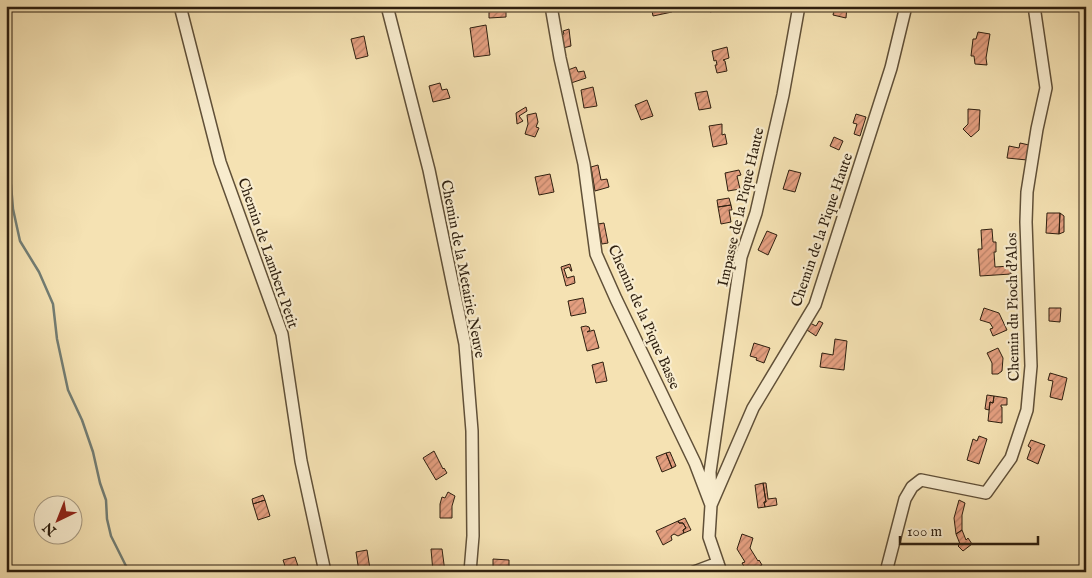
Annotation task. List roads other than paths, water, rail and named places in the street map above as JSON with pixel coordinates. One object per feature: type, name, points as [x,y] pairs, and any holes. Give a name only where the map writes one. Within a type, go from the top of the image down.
[{"type":"street","name":"Chemin de Lambert Petit","points":[[180,6],[220,162],[282,334],[301,461],[325,572]]},
{"type":"street","name":"Chemin de la Metairie Neuve","points":[[387,6],[429,170],[465,344],[472,431],[473,536],[470,572]]},
{"type":"street","name":"Chemin de la Pique Basse","points":[[551,6],[560,58],[584,164],[596,254],[695,463],[711,505],[709,537],[719,567]]},
{"type":"street","name":"Impasse de la Pique Haute","points":[[711,505],[710,472],[741,257],[758,204],[783,95],[799,6]]},
{"type":"street","name":"Chemin de la Pique Haute","points":[[711,505],[753,408],[815,305],[891,68],[906,6]]},
{"type":"street","name":"Chemin du Pioch d'Alos","points":[[886,572],[905,499],[912,487],[921,480],[986,493],[1011,458],[1027,410],[1031,366],[1026,222],[1027,192],[1046,88],[1034,6]]},
{"type":"street","points":[[694,572],[719,567]]},
{"type":"waterway","points":[[6,170],[11,185],[13,209],[20,241],[39,272],[53,304],[57,339],[68,390],[82,420],[93,452],[106,500],[107,519],[111,536],[129,572]]}]
